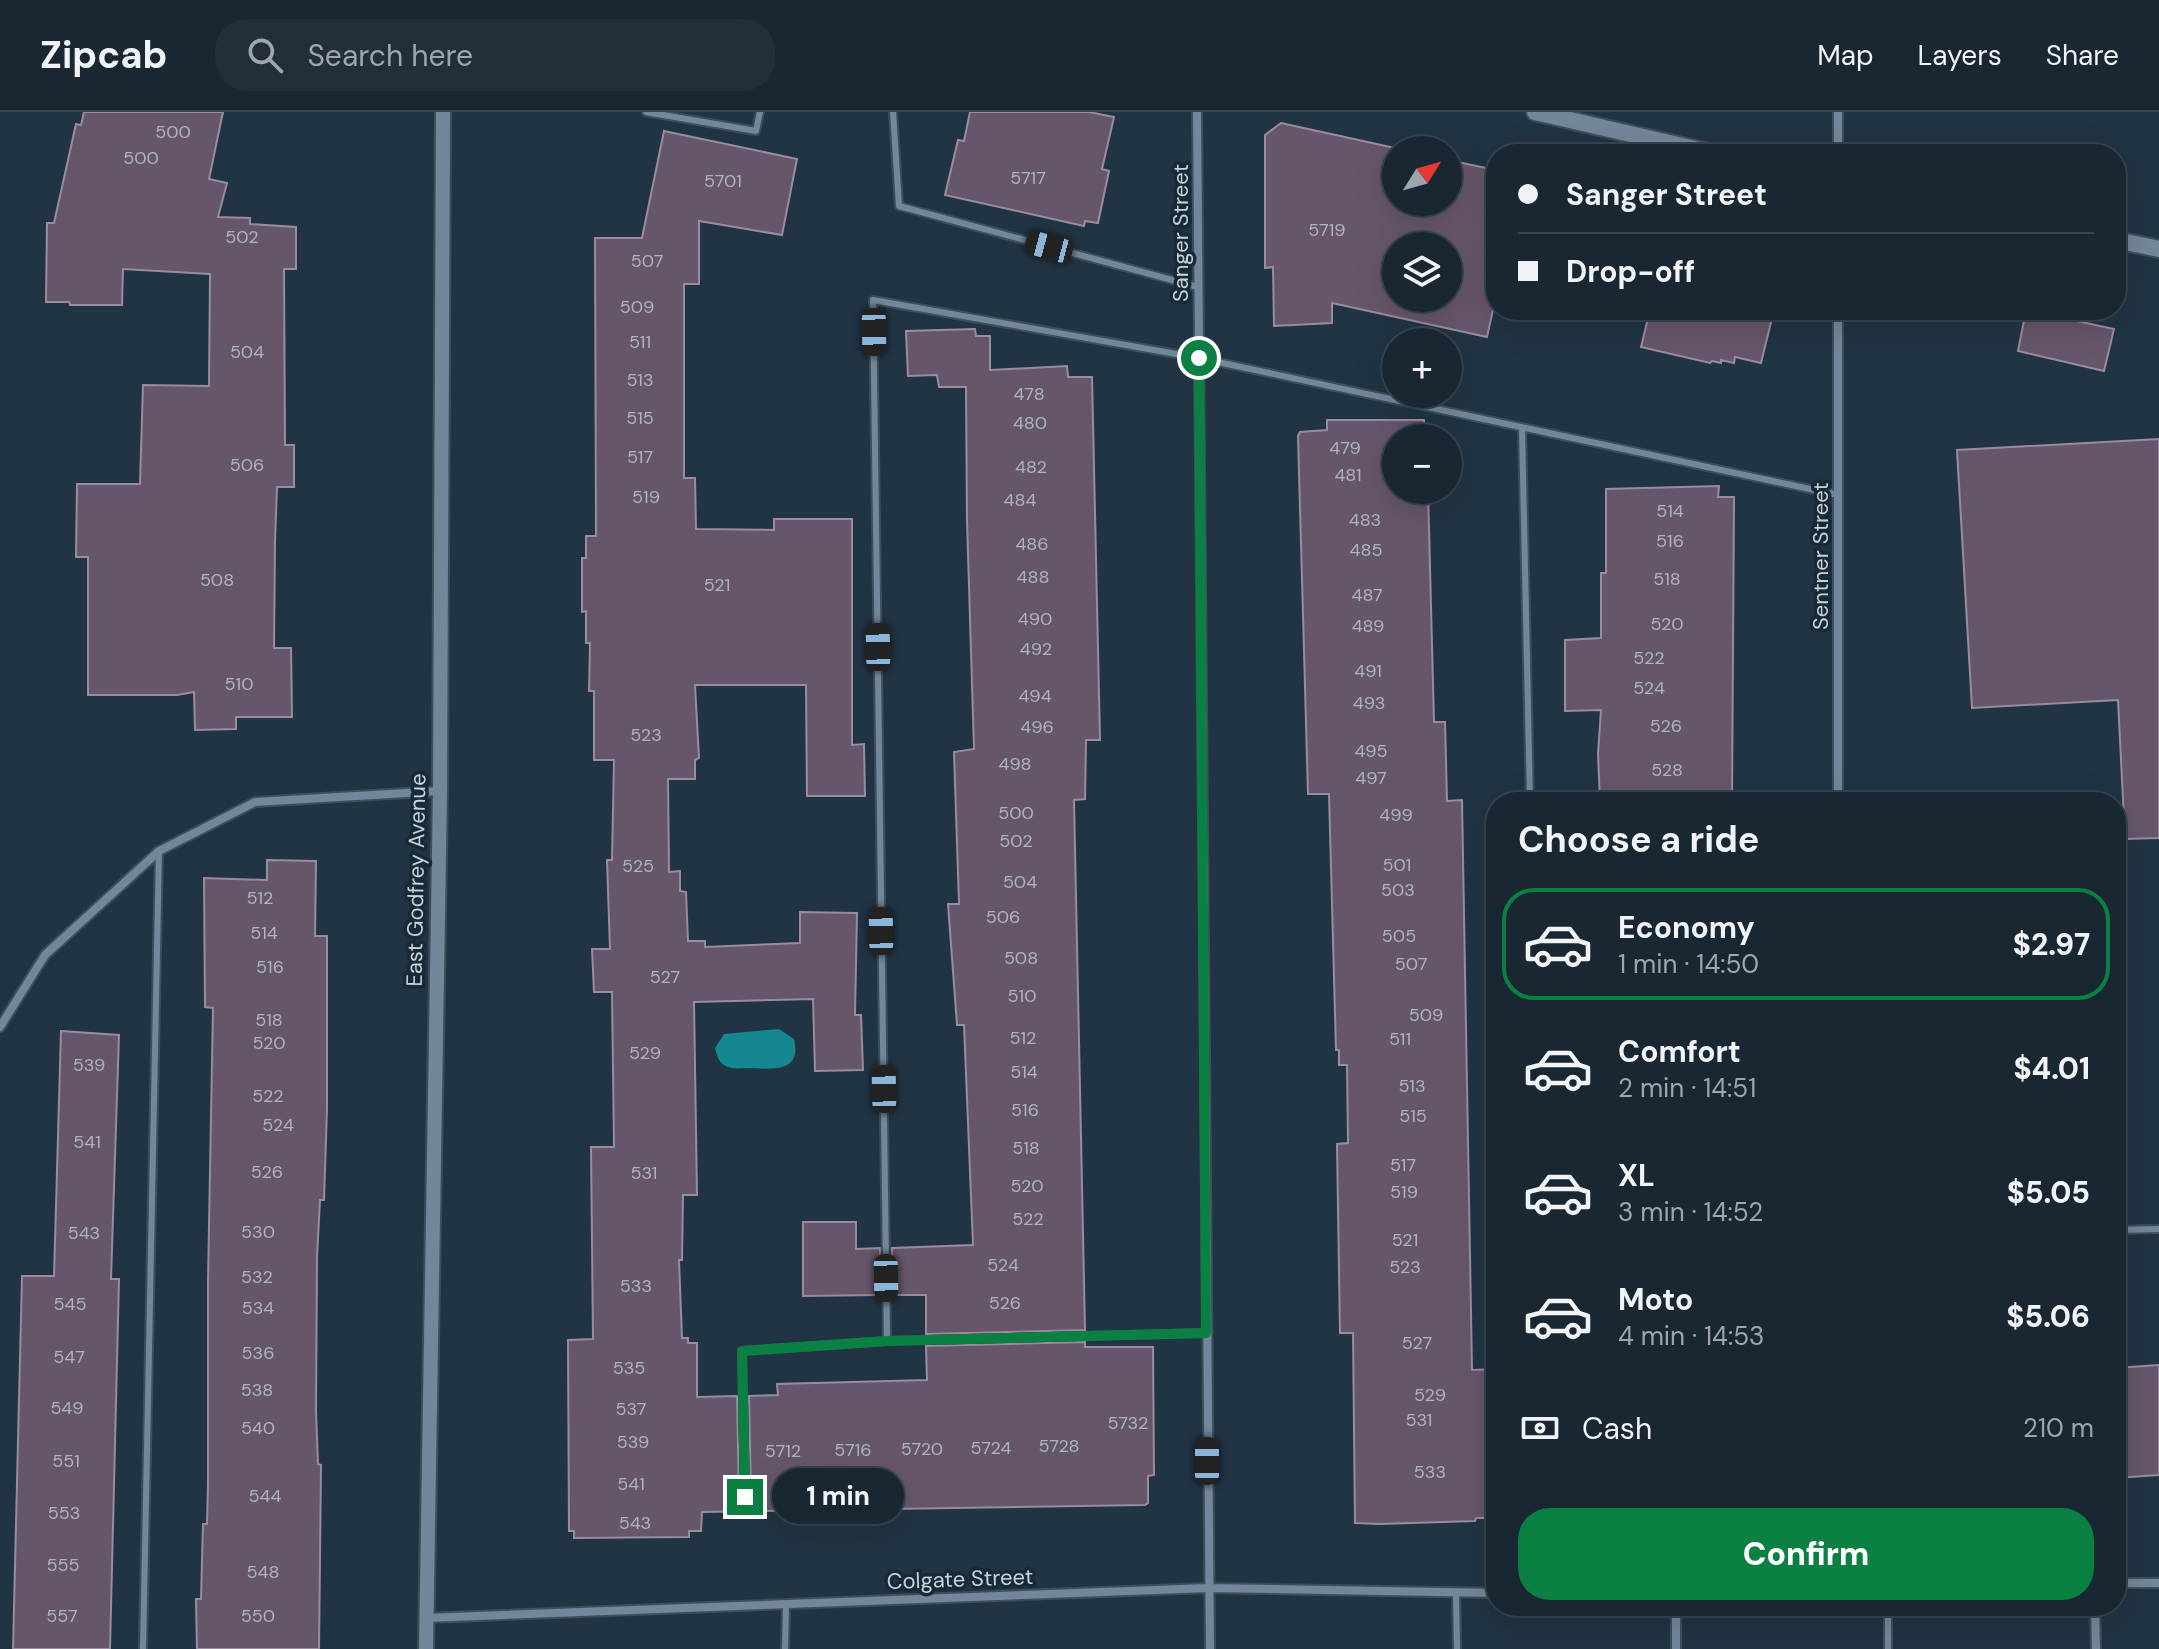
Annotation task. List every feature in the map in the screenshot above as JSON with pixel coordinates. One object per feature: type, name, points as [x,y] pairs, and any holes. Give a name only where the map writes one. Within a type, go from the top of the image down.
[{"type":"main road","points":[[1535,112],[1674,144]]},
{"type":"main road","points":[[2126,242],[2159,249]]},
{"type":"street","name":"East Godfrey Avenue","points":[[426,1649],[440,791],[443,112]]},
{"type":"street","name":"Sanger Street","points":[[1197,112],[1210,1649]]},
{"type":"street","points":[[1838,112],[1838,144]]},
{"type":"street","name":"Sentner Street","points":[[1838,320],[1838,792]]},
{"type":"street","points":[[0,1027],[45,955],[159,851],[255,802],[440,791]]},
{"type":"street","points":[[2126,1583],[2159,1583]]},
{"type":"street","name":"Colgate Street","points":[[426,1618],[1208,1588],[1486,1593]]},
{"type":"street","points":[[1676,1616],[1676,1649]]},
{"type":"street","points":[[2095,1616],[2096,1649]]},
{"type":"lane","points":[[646,112],[756,131],[760,112]]},
{"type":"lane","points":[[893,112],[899,206],[1198,287]]},
{"type":"lane","points":[[887,1341],[873,300],[1199,358],[1838,495]]},
{"type":"lane","points":[[1522,428],[1530,792]]},
{"type":"lane","points":[[143,1649],[159,851]]},
{"type":"lane","points":[[2126,1230],[2159,1229]]},
{"type":"lane","points":[[745,1497],[742,1351],[887,1341],[1206,1333]]},
{"type":"lane","points":[[1456,1592],[1457,1649]]},
{"type":"lane","points":[[785,1649],[786,1604]]},
{"type":"lane","points":[[1888,1616],[1888,1649]]},
{"type":"shaded area","points":[[779,1029],[794,1039],[794,1058],[784,1067],[733,1068],[720,1062],[715,1048],[724,1034]]},
{"type":"building","points":[[84,112],[223,112],[209,179],[227,183],[218,217],[250,218],[250,224],[296,227],[296,269],[284,269],[285,445],[294,445],[294,487],[277,487],[274,648],[291,648],[292,717],[236,717],[236,729],[195,730],[194,692],[177,695],[88,695],[88,557],[76,557],[77,484],[140,484],[143,385],[209,386],[210,274],[123,269],[122,305],[46,302],[47,223],[54,223],[76,124],[81,125]]},
{"type":"building","points":[[970,112],[1089,112],[1114,117],[1102,169],[1109,171],[1098,223],[1085,221],[1084,226],[945,195],[958,140],[964,141]]},
{"type":"building","points":[[1281,123],[1382,145],[1382,216],[1462,216],[1462,163],[1486,168],[1486,320],[1491,320],[1487,337],[1462,332],[1462,328],[1446,328],[1332,303],[1332,323],[1274,326],[1273,267],[1265,268],[1265,135]]},
{"type":"building","points":[[664,131],[797,159],[782,235],[699,221],[699,284],[684,284],[684,478],[695,478],[696,529],[774,530],[774,519],[852,519],[852,745],[864,744],[865,796],[807,796],[806,685],[695,685],[699,758],[695,760],[695,779],[668,779],[669,872],[680,871],[680,891],[686,892],[688,941],[705,941],[705,947],[800,943],[800,912],[857,913],[855,1015],[861,1015],[863,1070],[815,1071],[813,999],[694,1002],[697,1195],[683,1195],[682,1260],[679,1260],[682,1338],[688,1338],[688,1343],[697,1343],[697,1397],[737,1396],[739,1497],[741,1502],[746,1503],[751,1497],[749,1396],[778,1395],[777,1384],[927,1380],[926,1346],[1085,1342],[1085,1347],[1153,1347],[1154,1475],[1148,1476],[1148,1503],[1145,1505],[702,1512],[701,1531],[689,1531],[689,1537],[574,1538],[574,1531],[569,1531],[568,1340],[593,1339],[591,1147],[614,1147],[612,992],[594,992],[592,949],[610,949],[607,860],[612,860],[614,760],[594,760],[594,691],[589,691],[590,643],[586,643],[586,611],[582,612],[582,558],[586,558],[586,536],[596,536],[595,238],[642,238]]},
{"type":"building","points":[[1648,320],[1772,320],[1761,363],[1735,357],[1734,363],[1721,360],[1721,363],[1710,363],[1641,347]]},
{"type":"building","points":[[2024,320],[2072,320],[2114,329],[2104,371],[2018,351]]},
{"type":"building","points":[[975,329],[976,336],[990,336],[990,370],[1067,366],[1068,377],[1092,377],[1100,740],[1086,740],[1085,799],[1074,800],[1085,1330],[926,1334],[926,1295],[892,1295],[892,1248],[973,1245],[964,1025],[957,1025],[948,904],[959,904],[954,752],[974,749],[966,387],[939,387],[937,375],[908,376],[906,331]]},
{"type":"building","points":[[1327,420],[1424,420],[1424,424],[1382,424],[1382,504],[1428,504],[1434,722],[1445,722],[1447,801],[1462,800],[1472,1370],[1486,1369],[1486,1518],[1476,1518],[1475,1521],[1355,1523],[1353,1333],[1340,1333],[1337,1144],[1348,1143],[1347,1065],[1339,1065],[1339,1050],[1336,1050],[1329,794],[1308,794],[1300,432],[1327,430]]},
{"type":"building","points":[[2159,439],[2159,838],[2126,839],[2126,792],[2123,792],[2118,700],[1972,708],[1957,450]]},
{"type":"building","points":[[1719,486],[1718,497],[1734,497],[1732,792],[1600,792],[1601,710],[1565,711],[1565,640],[1601,638],[1601,573],[1606,573],[1606,489]]},
{"type":"building","points":[[267,860],[316,861],[315,936],[327,936],[327,1109],[324,1200],[320,1200],[317,1257],[316,1411],[318,1464],[321,1465],[319,1649],[197,1649],[196,1599],[201,1599],[203,1524],[207,1524],[208,1484],[213,1008],[205,1007],[204,878],[267,880]]},
{"type":"building","points":[[61,1031],[119,1035],[111,1279],[119,1279],[110,1649],[13,1649],[22,1276],[54,1276]]},
{"type":"building","points":[[803,1222],[856,1222],[856,1249],[880,1248],[880,1295],[803,1296]]},
{"type":"building","points":[[2159,1365],[2159,1475],[2126,1477],[2126,1367]]},
{"type":"route","points":[[745,1497],[742,1351],[887,1341],[1206,1333],[1199,358]]}]
